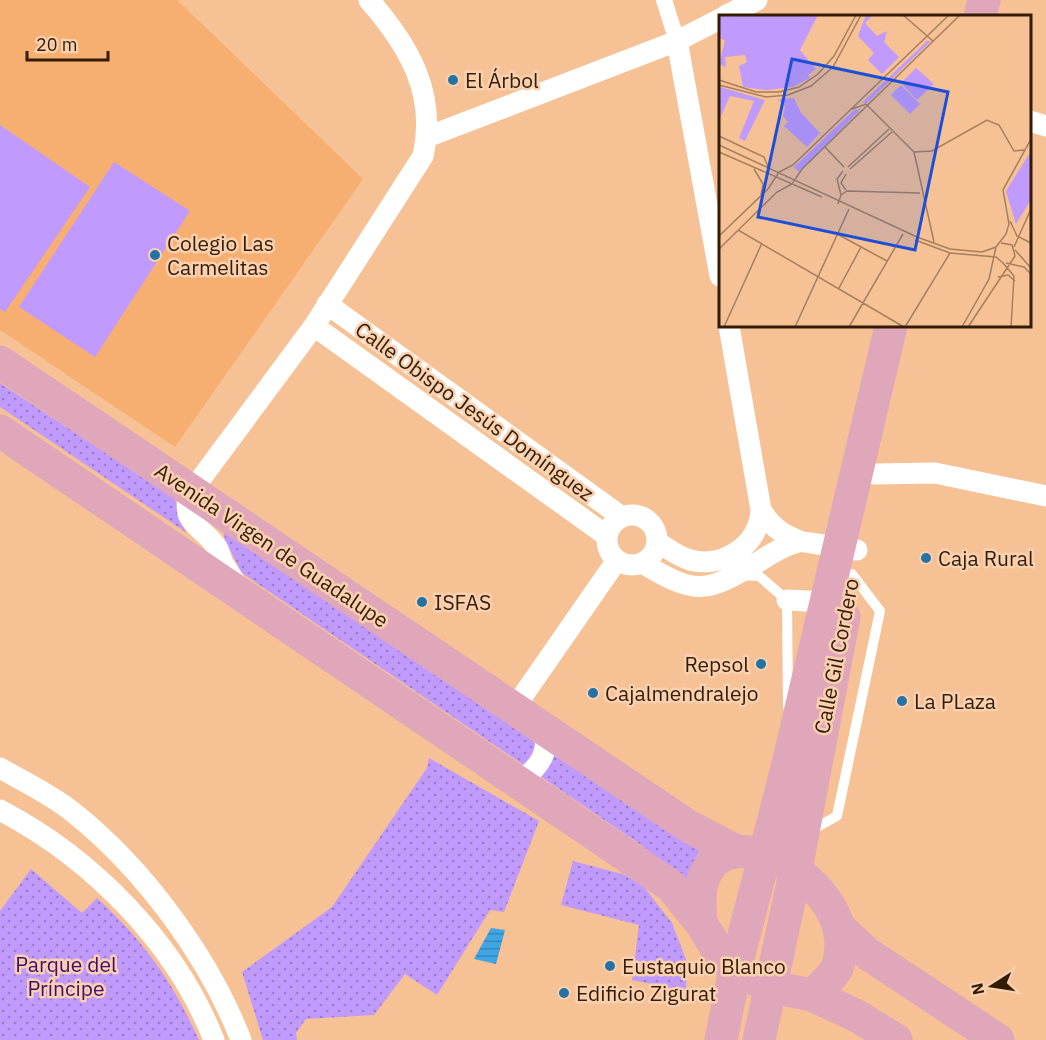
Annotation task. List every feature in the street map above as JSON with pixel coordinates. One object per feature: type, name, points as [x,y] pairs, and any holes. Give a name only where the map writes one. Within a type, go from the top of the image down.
[{"type":"main road","points":[[958,15],[961,0]]},
{"type":"main road","points":[[980,15],[984,0]]},
{"type":"main road","name":"Calle Gil Cordero","points":[[759,1040],[796,869],[891,327]]},
{"type":"main road","name":"Calle Gil Cordero","points":[[721,1040],[735,970],[749,853],[799,722],[825,602],[849,558],[874,474],[910,327]]},
{"type":"main road","name":"Avenida Virgen de Guadalupe","points":[[0,362],[515,707],[688,826],[749,853],[796,869]]},
{"type":"main road","points":[[0,431],[242,593],[508,778],[671,886],[701,923],[722,957],[735,970],[771,987],[812,995],[857,1016],[896,1040]]},
{"type":"main road","points":[[701,923],[701,885],[708,871],[718,857],[749,853]]},
{"type":"main road","points":[[796,869],[825,898],[841,929],[868,954],[998,1040]]},
{"type":"main road","points":[[812,995],[838,967],[841,929]]},
{"type":"street","points":[[242,593],[208,535],[194,526],[188,516],[186,503],[191,492],[314,326],[423,156],[427,137],[428,106],[421,84],[392,27],[369,0]]},
{"type":"street","points":[[664,0],[677,41],[719,271]]},
{"type":"street","points":[[727,15],[757,0]]},
{"type":"street","points":[[427,137],[677,41],[719,20]]},
{"type":"street","points":[[1031,122],[1046,126]]},
{"type":"street","name":"Calle Obispo Jesús Domínguez","points":[[327,304],[622,517]]},
{"type":"street","name":"Calle Obispo Jesús Domínguez","points":[[314,326],[607,536]]},
{"type":"street","points":[[657,542],[687,559],[701,562],[721,559],[754,538],[760,524],[761,510],[729,327]]},
{"type":"street","points":[[874,474],[935,473],[1046,496]]},
{"type":"street","points":[[761,510],[772,526],[783,535],[849,558]]},
{"type":"street","points":[[642,563],[653,554],[657,542],[651,525],[645,519],[637,516],[622,517],[615,522],[607,536],[608,550],[617,560],[625,564],[642,563],[686,586],[703,587],[739,575],[779,549],[800,541]]},
{"type":"street","points":[[515,707],[617,560]]},
{"type":"street","points":[[787,600],[825,602]]},
{"type":"street","points":[[508,778],[523,779],[536,768],[546,754],[544,728]]},
{"type":"street","points":[[0,768],[74,812],[146,882],[208,970],[241,1040]]},
{"type":"street","points":[[0,810],[23,821],[111,890],[170,959],[202,1009],[214,1040]]},
{"type":"lane","points":[[739,575],[759,576],[787,600],[788,712],[799,722]]},
{"type":"shaded area","name":"Colegio Las Carmelitas","points":[[0,0],[177,0],[363,179],[175,447],[0,330]]},
{"type":"green space","points":[[0,125],[90,187],[5,312],[0,309]]},
{"type":"green space","points":[[114,162],[190,211],[95,357],[19,307]]},
{"type":"green space","points":[[0,383],[175,499],[180,522],[187,533],[0,407]]},
{"type":"green space","points":[[223,529],[705,844],[693,862],[686,881],[641,845],[242,573],[225,540]]},
{"type":"green space","points":[[429,758],[539,821],[504,912],[490,910],[437,995],[405,974],[374,1015],[306,1019],[296,1033],[297,1040],[263,1040],[242,972],[332,907],[427,768]]},
{"type":"green space","points":[[573,861],[637,878],[672,923],[687,962],[686,991],[632,980],[639,925],[561,905]]},
{"type":"green space","name":"Parque del Príncipe","points":[[31,869],[82,913],[97,898],[114,914],[156,963],[179,999],[199,1040],[0,1040],[0,911]]},
{"type":"water","points":[[491,928],[505,930],[496,964],[474,959]]},
{"type":"place","name":"El Árbol","points":[[453,80]]},
{"type":"place","name":"Colegio Las Carmelitas","points":[[155,255]]},
{"type":"place","name":"Caja Rural","points":[[926,558]]},
{"type":"place","name":"ISFAS","points":[[422,602]]},
{"type":"place","name":"Repsol","points":[[761,664]]},
{"type":"place","name":"Cajalmendralejo","points":[[593,693]]},
{"type":"place","name":"La PLaza","points":[[902,701]]},
{"type":"place","name":"Eustaquio Blanco","points":[[610,966]]},
{"type":"place","name":"Edificio Zigurat","points":[[564,993]]}]
